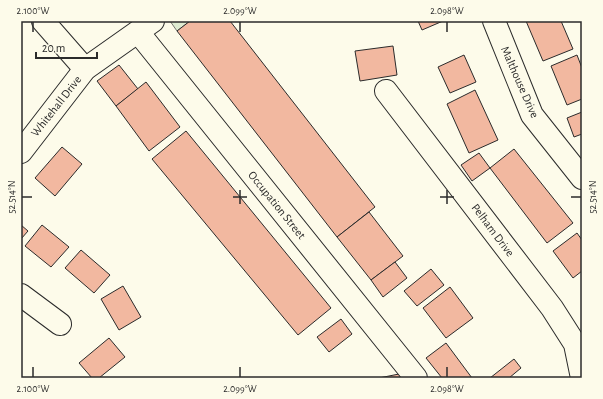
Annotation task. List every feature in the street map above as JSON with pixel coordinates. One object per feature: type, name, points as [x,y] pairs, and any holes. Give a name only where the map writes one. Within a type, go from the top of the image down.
[{"type":"street","points":[[43,21],[85,69]]},
{"type":"street","name":"Malthouse Drive","points":[[494,21],[532,115],[579,169]]},
{"type":"street","name":"Whitehall Drive","points":[[21,152],[85,69],[145,27]]},
{"type":"street","name":"Occupation Street","points":[[145,27],[416,378]]},
{"type":"street","name":"Pelham Drive","points":[[386,91],[552,308],[574,344],[582,378]]},
{"type":"street","points":[[21,295],[60,324]]},
{"type":"green space","points":[[170,21],[190,21],[177,31]]},
{"type":"building","points":[[190,21],[230,21],[375,207],[337,237],[177,31]]},
{"type":"building","points":[[418,21],[443,21],[422,30]]},
{"type":"building","points":[[526,21],[561,21],[573,49],[543,61]]},
{"type":"building","points":[[393,46],[397,75],[360,81],[355,51]]},
{"type":"building","points":[[464,55],[476,82],[450,93],[438,67]]},
{"type":"building","points":[[577,55],[582,68],[582,99],[567,105],[551,66]]},
{"type":"building","points":[[119,65],[138,89],[116,106],[97,81]]},
{"type":"building","points":[[146,82],[180,127],[149,151],[116,106]]},
{"type":"building","points":[[475,90],[498,140],[469,153],[447,104]]},
{"type":"building","points":[[582,112],[582,134],[574,137],[567,118]]},
{"type":"building","points":[[186,131],[331,308],[298,335],[152,159]]},
{"type":"building","points":[[62,147],[82,164],[55,196],[35,178]]},
{"type":"building","points":[[514,149],[573,223],[547,243],[490,168]]},
{"type":"building","points":[[479,153],[490,168],[472,181],[461,165]]},
{"type":"building","points":[[369,212],[403,256],[371,280],[337,237]]},
{"type":"building","points":[[21,225],[28,231],[21,239]]},
{"type":"building","points":[[42,225],[69,247],[51,267],[25,246]]},
{"type":"building","points":[[577,233],[582,240],[582,271],[573,278],[553,251]]},
{"type":"building","points":[[81,250],[110,275],[94,293],[65,268]]},
{"type":"building","points":[[395,262],[407,278],[383,297],[371,280]]},
{"type":"building","points":[[431,269],[444,285],[417,306],[404,291]]},
{"type":"building","points":[[123,286],[141,317],[119,330],[101,299]]},
{"type":"building","points":[[450,287],[473,318],[446,338],[423,308]]},
{"type":"building","points":[[341,319],[352,334],[329,352],[317,337]]},
{"type":"building","points":[[109,338],[125,357],[99,378],[92,378],[79,363]]},
{"type":"building","points":[[446,343],[472,378],[442,378],[426,358]]},
{"type":"building","points":[[514,359],[521,368],[509,378],[490,378]]},
{"type":"building","points":[[399,374],[402,378],[379,378]]}]
